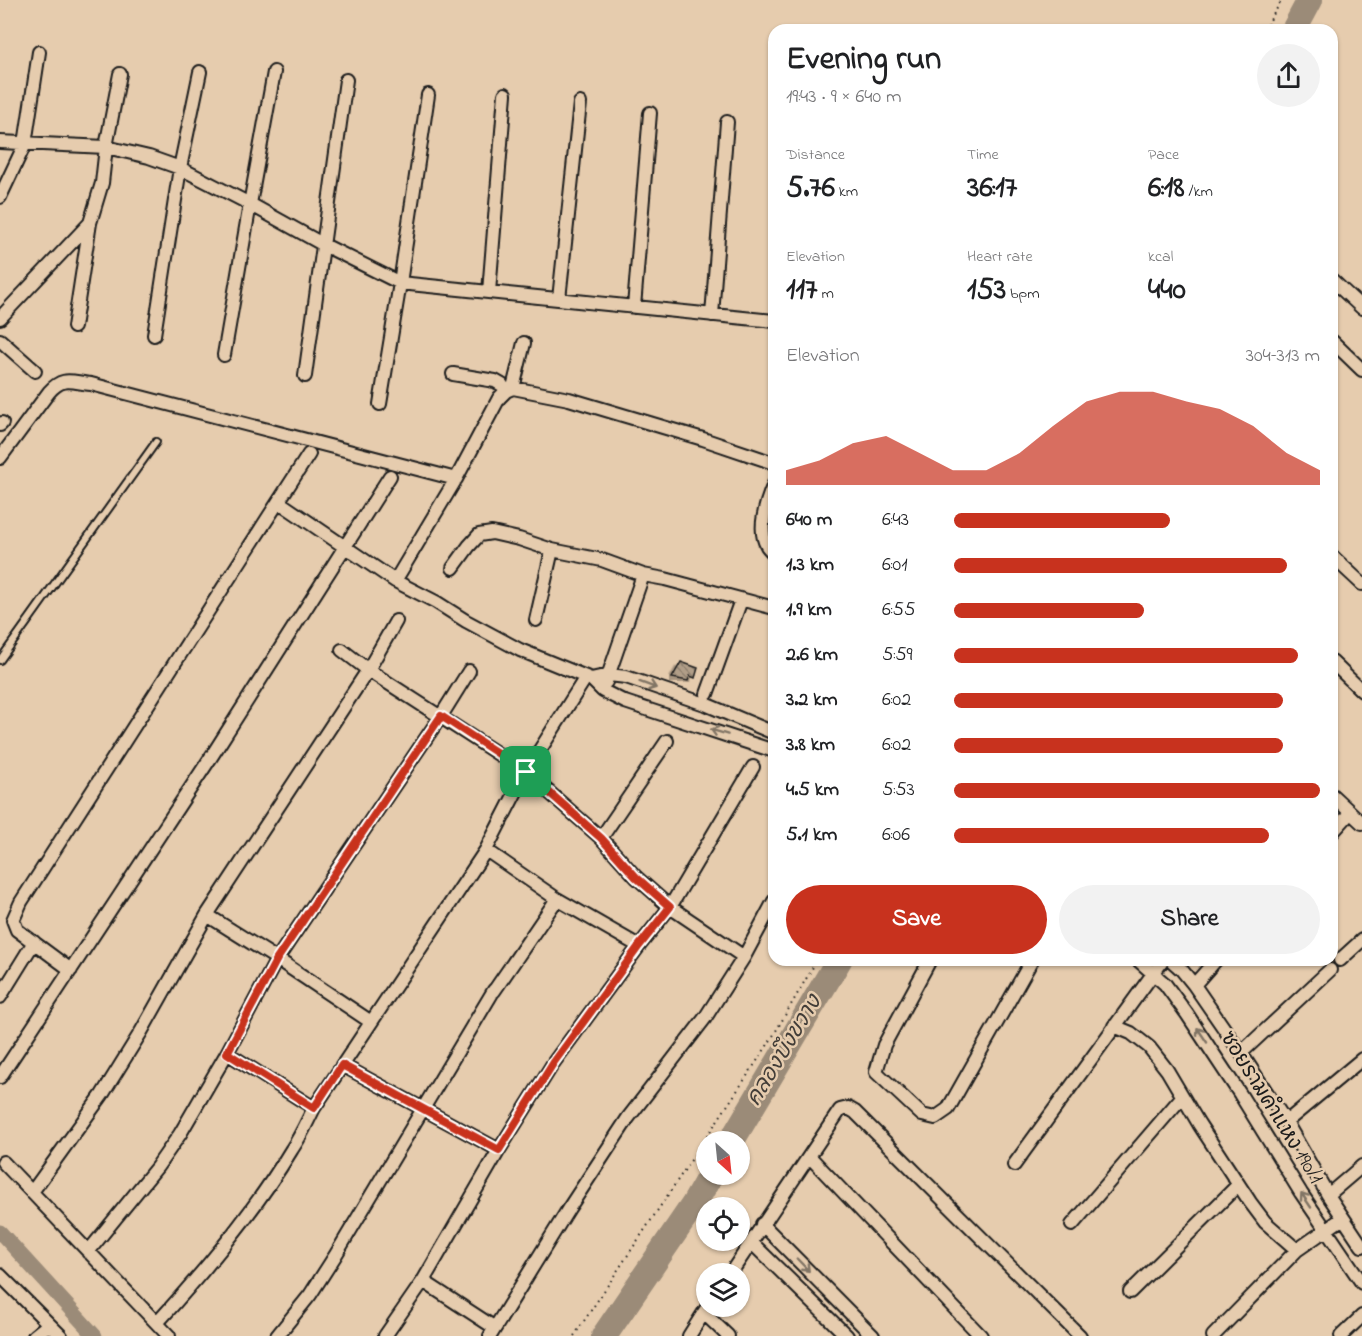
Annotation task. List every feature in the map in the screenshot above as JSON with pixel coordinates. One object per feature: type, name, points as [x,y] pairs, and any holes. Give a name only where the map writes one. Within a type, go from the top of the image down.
[{"type":"street","points":[[0,197],[25,144],[39,52]]},
{"type":"street","points":[[154,335],[180,168],[200,72]]},
{"type":"street","points":[[224,355],[274,72]]},
{"type":"street","points":[[74,327],[90,223],[102,183],[106,147],[120,74]]},
{"type":"street","points":[[305,375],[346,80]]},
{"type":"street","points":[[489,292],[505,94]]},
{"type":"street","points":[[380,404],[428,95]]},
{"type":"street","points":[[559,299],[580,103]]},
{"type":"street","points":[[634,307],[650,113]]},
{"type":"street","points":[[712,315],[727,122]]},
{"type":"street","points":[[0,142],[106,147],[149,156],[180,168],[400,283],[768,320]]},
{"type":"street","points":[[0,318],[90,223]]},
{"type":"street","points":[[1338,286],[1362,308]]},
{"type":"street","points":[[0,340],[35,371]]},
{"type":"street","points":[[395,581],[456,478],[499,398],[510,390],[524,343]]},
{"type":"street","points":[[1338,347],[1362,370]]},
{"type":"street","points":[[453,374],[495,381],[510,390],[569,399],[768,461]]},
{"type":"street","points":[[0,458],[56,383],[64,381],[91,384],[456,478]]},
{"type":"street","points":[[71,970],[17,930],[13,920],[21,902],[309,454]]},
{"type":"street","points":[[0,1077],[213,754],[390,476]]},
{"type":"street","points":[[768,499],[765,506],[763,533],[768,547]]},
{"type":"street","points":[[279,502],[395,581],[520,650],[589,678],[603,692],[625,702],[768,748]]},
{"type":"street","points":[[453,568],[479,535],[492,533],[552,550],[602,560],[643,575],[768,607]]},
{"type":"street","points":[[537,620],[552,550]]},
{"type":"street","points":[[1338,562],[1362,584]]},
{"type":"street","points":[[603,692],[643,575]]},
{"type":"street","points":[[688,723],[701,698],[741,600]]},
{"type":"street","points":[[32,1192],[123,1063],[207,915],[368,670],[396,621]]},
{"type":"street","points":[[342,650],[368,670],[526,772],[601,838],[636,877],[670,907],[744,957]]},
{"type":"street","points":[[1338,669],[1362,691]]},
{"type":"street","points":[[88,1251],[157,1167],[180,1134],[227,1053],[277,959],[469,671]]},
{"type":"street","points":[[157,1323],[198,1278],[255,1204],[294,1147],[314,1108],[486,850],[526,772],[589,678],[609,675],[626,677],[701,698],[705,704],[768,730]]},
{"type":"street","points":[[601,838],[667,741]]},
{"type":"street","points":[[385,1336],[423,1281],[499,1150],[554,1062],[670,907],[753,767]]},
{"type":"street","points":[[1338,801],[1362,823]]},
{"type":"street","points":[[1338,826],[1350,813]]},
{"type":"street","points":[[486,850],[557,899],[639,946]]},
{"type":"street","points":[[277,1336],[310,1295],[494,990],[557,899]]},
{"type":"street","points":[[423,1281],[493,1332],[569,1208],[628,1118],[705,1018],[744,957],[768,912]]},
{"type":"street","points":[[207,915],[371,1022]]},
{"type":"street","points":[[1340,960],[1362,940]]},
{"type":"street","points":[[0,997],[34,942]]},
{"type":"street","points":[[927,966],[884,1045],[876,1072],[922,1115],[935,1118],[948,1109],[1029,966]]},
{"type":"street","name":"ซอยรามคำแหง 190/1","points":[[1146,966],[1165,984],[1187,1014],[1301,1193],[1362,1283]]},
{"type":"street","points":[[1014,1165],[1158,966]]},
{"type":"street","name":"ซอยรามคำแหง 190/1","points":[[1178,966],[1194,985],[1241,1053],[1362,1246]]},
{"type":"street","points":[[1194,985],[1211,966]]},
{"type":"street","points":[[1241,1053],[1330,970]]},
{"type":"street","points":[[1114,1026],[1131,1033],[1149,1047],[1167,1070],[1238,1185],[1265,1222],[1297,1250]]},
{"type":"street","points":[[227,1053],[314,1108]]},
{"type":"street","points":[[1286,1122],[1362,1059]]},
{"type":"street","points":[[342,1065],[499,1150]]},
{"type":"street","points":[[1072,1225],[1182,1097]]},
{"type":"street","points":[[737,1263],[840,1110],[848,1108],[855,1112],[1080,1336]]},
{"type":"street","points":[[808,1156],[981,1336]]},
{"type":"street","points":[[3,1162],[169,1336]]},
{"type":"street","points":[[1328,1195],[1362,1166]]},
{"type":"street","points":[[1130,1293],[1238,1185]]},
{"type":"street","points":[[1213,1336],[1297,1250],[1343,1218]]},
{"type":"street","points":[[762,1224],[873,1336]]},
{"type":"street","points":[[751,1242],[847,1336]]},
{"type":"street","points":[[0,1275],[61,1336]]},
{"type":"street","points":[[1341,1336],[1362,1316]]},
{"type":"street","points":[[689,1336],[701,1317]]},
{"type":"street","points":[[712,1317],[728,1336]]},
{"type":"street","points":[[34,1336],[49,1324]]},
{"type":"lane","points":[[0,660],[156,442]]},
{"type":"path","points":[[1268,24],[1282,0]]},
{"type":"path","points":[[574,1336],[763,1053],[814,966]]},
{"type":"building","points":[[681,662],[698,668],[695,678],[690,676],[688,681],[672,678]]},
{"type":"waterway","name":"คลองบึงขวาง","points":[[1297,24],[1310,0]]},
{"type":"waterway","name":"คลองบึงขวาง","points":[[738,1131],[835,966]]},
{"type":"waterway","name":"คลองบึงขวาง","points":[[604,1336],[705,1185]]},
{"type":"waterway","points":[[0,1232],[95,1336]]},
{"type":"route","points":[[441,716],[526,772],[601,838],[636,877],[670,907],[554,1062],[499,1150],[342,1065],[314,1108],[227,1053],[277,959],[441,716]]}]
